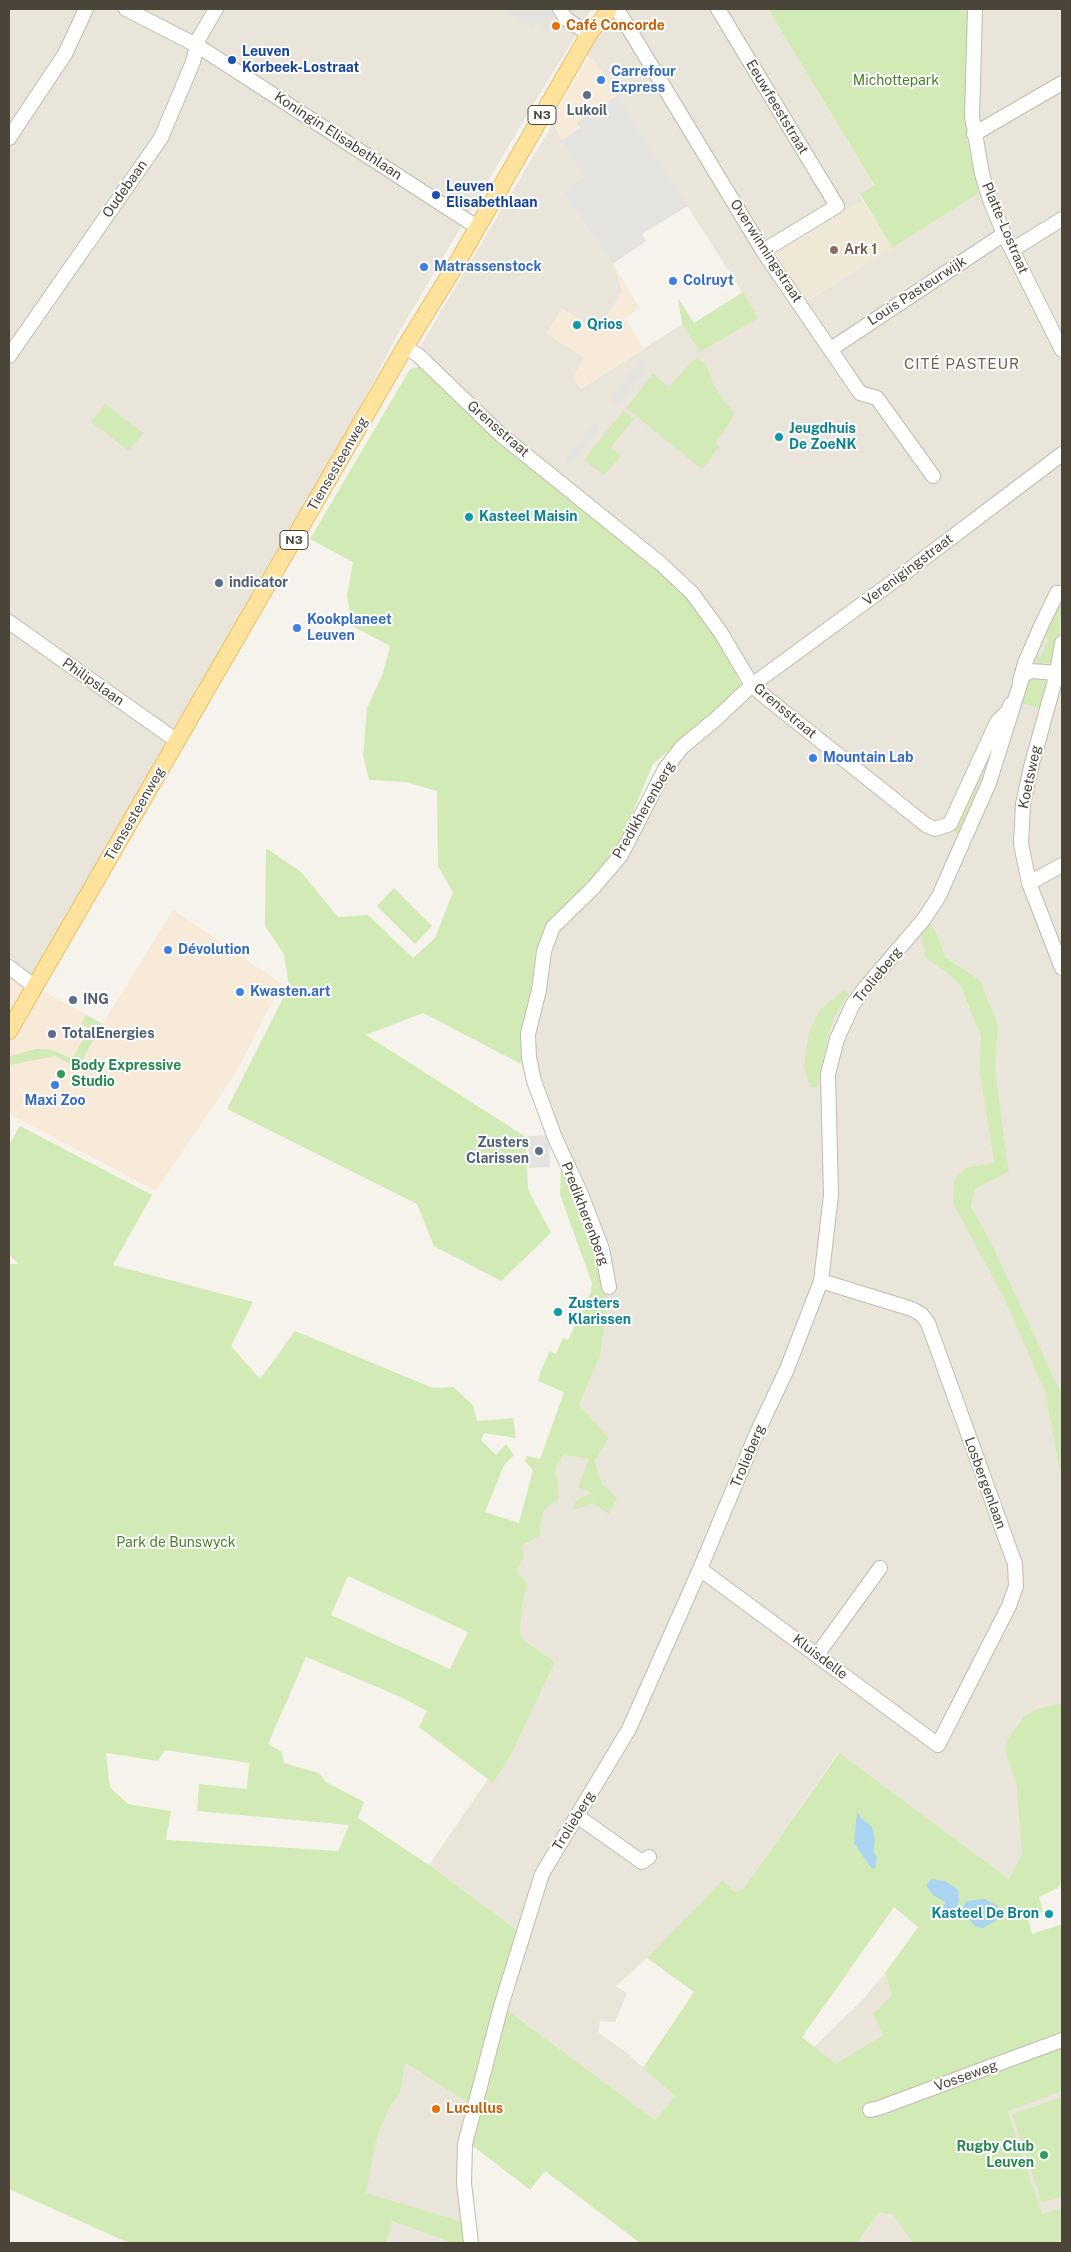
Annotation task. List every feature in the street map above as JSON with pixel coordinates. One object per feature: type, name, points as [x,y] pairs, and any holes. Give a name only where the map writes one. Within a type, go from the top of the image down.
[{"type":"main road","name":"Tiensesteenweg","points":[[9,1031],[405,347],[478,227],[592,30],[600,9]]},
{"type":"main road","name":"Tiensesteenweg","points":[[592,30],[602,22],[609,9]]},
{"type":"street","points":[[9,138],[65,54],[86,9]]},
{"type":"street","name":"Koningin Elisabethlaan","points":[[126,9],[198,46],[478,227]]},
{"type":"street","name":"Oudebaan","points":[[9,356],[160,138],[181,93],[198,46],[199,38],[216,9]]},
{"type":"street","points":[[560,9],[566,19],[592,30]]},
{"type":"street","name":"Overwinningstraat","points":[[617,9],[763,251],[860,393],[877,398],[933,476]]},
{"type":"street","name":"Eeuwfeeststraat","points":[[718,9],[837,206],[763,251]]},
{"type":"street","name":"Platte-Lostraat","points":[[975,9],[974,134],[984,183],[1004,234],[1062,350]]},
{"type":"street","points":[[974,134],[1062,84]]},
{"type":"street","points":[[1012,250],[1062,219]]},
{"type":"street","name":"Louis Pasteurwijk","points":[[831,349],[1004,234]]},
{"type":"street","name":"Grensstraat","points":[[405,347],[418,355],[501,435],[661,564],[692,593],[721,633],[752,685],[926,825],[935,829],[950,824],[955,818],[997,722],[1008,710],[1023,675],[1025,663],[1040,626],[1057,593],[1062,592]]},
{"type":"street","name":"Verenigingstraat","points":[[752,685],[1056,465],[1062,454]]},
{"type":"street","name":"Philipslaan","points":[[9,622],[177,742]]},
{"type":"street","name":"Koetsweg","points":[[1062,643],[1060,673],[1030,767],[1023,804],[1021,844],[1029,884],[1062,968]]},
{"type":"street","points":[[1023,675],[1031,670],[1060,673]]},
{"type":"street","name":"Trolieberg","points":[[471,2243],[464,2183],[464,2156],[468,2130],[501,2006],[542,1874],[629,1729],[700,1569],[756,1435],[787,1369],[821,1281],[831,1195],[828,1074],[837,1039],[853,1004],[924,919],[939,896],[1001,752],[1023,675]]},
{"type":"street","name":"Predikherenberg","points":[[609,1287],[602,1249],[555,1138],[534,1081],[529,1058],[528,1034],[539,990],[544,951],[553,927],[594,887],[620,856],[665,769],[676,754],[752,685]]},
{"type":"street","points":[[1029,884],[1062,865]]},
{"type":"street","points":[[9,968],[34,987]]},
{"type":"street","name":"Losbergenlaan","points":[[821,1281],[912,1309],[921,1314],[928,1323],[1015,1564],[1016,1586],[1009,1606],[938,1745]]},
{"type":"street","points":[[817,1655],[880,1568]]},
{"type":"street","name":"Kluisdelle","points":[[700,1569],[938,1745]]},
{"type":"street","points":[[577,1816],[642,1862],[649,1857]]},
{"type":"street","name":"Vosseweg","points":[[870,2110],[1062,2040]]},
{"type":"shaded area","points":[[9,9],[592,9],[534,103],[395,339],[269,583],[35,987],[9,967]]},
{"type":"shaded area","points":[[508,9],[552,9],[555,14],[546,29],[535,23],[532,28],[506,14]]},
{"type":"shaded area","points":[[609,9],[768,9],[874,186],[860,194],[863,201],[766,257],[797,307],[979,193],[967,138],[970,9],[1062,9],[1062,1395],[994,1248],[971,1206],[975,1189],[1009,1172],[995,1067],[998,1024],[980,980],[946,956],[935,930],[936,966],[947,973],[960,987],[981,1037],[979,1068],[994,1164],[954,1181],[1045,1392],[1062,1483],[1062,1703],[1040,1708],[1020,1720],[1008,1738],[1005,1751],[1016,1783],[1022,1854],[1009,1879],[838,1753],[744,1888],[735,1892],[723,1881],[647,1958],[616,1986],[627,1993],[615,2022],[600,2021],[598,2032],[627,2053],[675,2096],[655,2120],[507,2010],[517,1930],[429,1865],[488,1779],[493,1782],[511,1755],[555,1662],[521,1638],[520,1628],[523,1601],[528,1584],[517,1572],[524,1557],[521,1546],[540,1536],[541,1520],[545,1509],[558,1498],[556,1469],[563,1455],[589,1459],[593,1493],[602,1484],[595,1461],[609,1438],[579,1405],[600,1356],[609,1287],[529,1058],[553,927],[594,887],[665,769],[752,685],[544,469],[422,351],[421,345],[553,123],[585,177],[562,193],[613,264],[623,292],[598,331],[562,309],[547,334],[584,357],[581,389],[682,324],[700,351],[753,309],[595,62],[580,49]]},
{"type":"shaded area","points":[[589,57],[595,62],[621,102],[562,140],[553,123],[560,106]]},
{"type":"shaded area","points":[[617,96],[688,206],[642,234],[646,241],[613,264],[562,193],[584,177],[562,140],[580,128],[577,122]]},
{"type":"shaded area","name":"Ark 1","points":[[863,201],[892,248],[806,301],[775,253]]},
{"type":"shaded area","points":[[613,264],[640,308],[625,318],[644,349],[580,389],[573,377],[584,357],[547,334],[561,308],[598,330],[622,292]]},
{"type":"shaded area","points":[[640,361],[648,367],[618,405],[610,399]]},
{"type":"shaded area","points":[[595,423],[600,427],[570,465],[565,461]]},
{"type":"shaded area","points":[[173,910],[282,984],[235,1074],[156,1191],[9,1114],[9,967],[35,987],[103,1023]]},
{"type":"shaded area","name":"Zusters Clarissen","points":[[549,1135],[550,1167],[529,1168],[528,1136]]},
{"type":"shaded area","points":[[885,1973],[892,1996],[883,2035],[836,2065],[814,2047],[865,1997]]},
{"type":"shaded area","points":[[405,2063],[470,2104],[469,2182],[477,2243],[366,2193],[376,2141],[389,2108],[400,2094]]},
{"type":"shaded area","name":"Rugby Club Leuven","points":[[1062,2091],[1062,2208],[1042,2215],[1008,2110]]},
{"type":"shaded area","points":[[879,2212],[893,2215],[913,2243],[857,2243]]},
{"type":"shaded area","points":[[390,2221],[452,2243],[387,2243]]},
{"type":"green space","name":"Michottepark","points":[[768,9],[970,9],[967,138],[979,193],[892,248],[860,194],[874,185]]},
{"type":"green space","points":[[743,292],[758,318],[700,352],[682,324],[678,298],[694,323]]},
{"type":"green space","points":[[697,359],[706,364],[713,384],[724,401],[734,411],[733,418],[715,443],[719,447],[702,469],[626,408],[653,374],[669,387],[691,362]]},
{"type":"green space","points":[[421,366],[660,570],[688,597],[711,626],[741,684],[739,690],[653,764],[618,848],[552,922],[536,951],[521,1064],[423,1013],[366,1035],[526,1137],[528,1189],[551,1233],[501,1281],[434,1246],[417,1204],[227,1109],[289,986],[284,954],[265,926],[266,848],[301,872],[338,917],[368,915],[413,958],[435,938],[453,892],[438,866],[437,791],[406,782],[369,780],[363,755],[367,708],[383,673],[390,646],[352,626],[347,595],[353,562],[310,539],[410,369]]},
{"type":"green space","points":[[105,404],[143,433],[129,451],[91,422]]},
{"type":"green space","points":[[623,411],[634,419],[611,447],[621,456],[604,475],[584,460]]},
{"type":"green space","points":[[1062,596],[1059,645],[1054,662],[1039,664],[1032,659],[1032,655],[1040,658],[1049,639],[1041,635]]},
{"type":"green space","points":[[1042,677],[1047,685],[1039,708],[1021,703],[1028,679]]},
{"type":"green space","points":[[996,740],[959,834],[954,832],[959,817]]},
{"type":"green space","points":[[394,888],[432,926],[415,944],[377,906]]},
{"type":"green space","points":[[927,924],[935,930],[946,957],[980,980],[998,1024],[995,1067],[1009,1172],[975,1189],[971,1206],[994,1248],[1062,1395],[1062,1483],[1045,1392],[1004,1298],[953,1203],[954,1181],[965,1168],[994,1163],[979,1068],[981,1037],[960,986],[947,973],[926,958],[920,933]]},
{"type":"green space","points":[[845,989],[848,994],[834,1018],[828,1036],[818,1085],[810,1087],[804,1067],[809,1033],[820,1010]]},
{"type":"green space","points":[[86,1015],[102,1024],[78,1068],[55,1056],[9,1065],[10,1056],[36,1049],[50,1049],[68,1057],[73,1057],[90,1029],[81,1023]]},
{"type":"green space","name":"Park de Bunswyck","points":[[20,1126],[152,1195],[113,1265],[253,1302],[231,1346],[260,1379],[295,1331],[433,1388],[453,1387],[473,1405],[477,1421],[513,1418],[516,1438],[484,1433],[481,1440],[496,1455],[506,1444],[514,1455],[504,1465],[485,1512],[519,1523],[533,1470],[525,1461],[527,1456],[540,1459],[564,1392],[538,1381],[541,1370],[550,1351],[556,1354],[563,1338],[568,1340],[591,1292],[592,1283],[560,1195],[561,1163],[586,1215],[606,1272],[608,1300],[600,1356],[579,1405],[609,1438],[595,1461],[602,1484],[617,1498],[609,1514],[593,1503],[574,1510],[575,1501],[592,1493],[578,1487],[589,1459],[563,1455],[556,1469],[559,1498],[545,1509],[541,1520],[540,1536],[521,1546],[524,1557],[517,1572],[528,1584],[523,1601],[520,1628],[521,1638],[555,1662],[511,1755],[493,1783],[419,1727],[427,1711],[403,1698],[306,1657],[268,1744],[282,1752],[284,1763],[319,1773],[326,1782],[364,1802],[358,1818],[429,1865],[517,1930],[507,2010],[655,2120],[675,2096],[643,2068],[694,1992],[647,1958],[723,1880],[735,1892],[744,1888],[839,1753],[1009,1879],[1022,1854],[1016,1783],[1005,1751],[1008,1738],[1024,1716],[1040,1708],[1062,1703],[1062,1880],[1058,1888],[1039,1897],[1043,1912],[1028,1917],[1032,1934],[1062,1924],[1062,2091],[1008,2111],[1042,2214],[1062,2208],[1062,2243],[913,2243],[893,2215],[879,2212],[857,2243],[640,2243],[545,2171],[530,2190],[469,2143],[470,2104],[405,2063],[400,2094],[389,2108],[376,2141],[366,2193],[463,2222],[465,2243],[452,2243],[391,2221],[387,2243],[129,2243],[9,2189],[9,1264],[19,1264],[9,1255],[9,1145]],"holes":[[[348,1576],[468,1632],[450,1669],[331,1615]],[[165,1750],[249,1763],[247,1789],[199,1784],[197,1811],[349,1825],[338,1851],[166,1840],[171,1811],[128,1804],[110,1787],[106,1753],[158,1761]],[[894,1907],[918,1927],[885,1973],[892,1996],[873,2014],[883,2035],[836,2064],[802,2037]]]},
{"type":"green space","name":"Rugby Club Leuven","points":[[1062,2097],[1062,2196],[1042,2203],[1012,2114]]},
{"type":"water","points":[[857,1811],[861,1818],[872,1827],[875,1840],[873,1851],[877,1858],[875,1868],[872,1869],[854,1843]]},
{"type":"water","points":[[932,1879],[945,1881],[958,1890],[959,1900],[953,1919],[948,1919],[942,1912],[945,1902],[933,1895],[926,1885]]},
{"type":"water","points":[[985,1899],[998,1906],[1001,1918],[983,1928],[976,1927],[963,1912],[963,1907],[967,1901]]},
{"type":"place","name":"Café Concorde","points":[[556,26]]},
{"type":"place","name":"Leuven Korbeek-Lostraat","points":[[232,60]]},
{"type":"place","name":"Carrefour Express","points":[[601,80]]},
{"type":"place","name":"Lukoil","points":[[587,95]]},
{"type":"place","name":"Leuven Elisabethlaan","points":[[436,195]]},
{"type":"place","name":"Ark 1","points":[[834,250]]},
{"type":"place","name":"Matrassenstock","points":[[424,267]]},
{"type":"place","name":"Colruyt","points":[[673,281]]},
{"type":"place","name":"Qrios","points":[[577,325]]},
{"type":"place","name":"Jeugdhuis De ZoeNK","points":[[779,437]]},
{"type":"place","name":"Kasteel Maisin","points":[[469,517]]},
{"type":"place","name":"indicator","points":[[219,583]]},
{"type":"place","name":"Kookplaneet Leuven","points":[[297,628]]},
{"type":"place","name":"Mountain Lab","points":[[813,758]]},
{"type":"place","name":"Dévolution","points":[[168,950]]},
{"type":"place","name":"Kwasten.art","points":[[240,992]]},
{"type":"place","name":"ING","points":[[73,1000]]},
{"type":"place","name":"TotalEnergies","points":[[52,1034]]},
{"type":"place","name":"Body Expressive Studio","points":[[61,1074]]},
{"type":"place","name":"Maxi Zoo","points":[[55,1085]]},
{"type":"place","name":"Zusters Clarissen","points":[[539,1151]]},
{"type":"place","name":"Zusters Klarissen","points":[[558,1312]]},
{"type":"place","name":"Kasteel De Bron","points":[[1049,1914]]},
{"type":"place","name":"Lucullus","points":[[436,2109]]},
{"type":"place","name":"Rugby Club Leuven","points":[[1044,2155]]},
{"type":"district","name":"CITÉ PASTEUR","points":[[962,364]]}]
